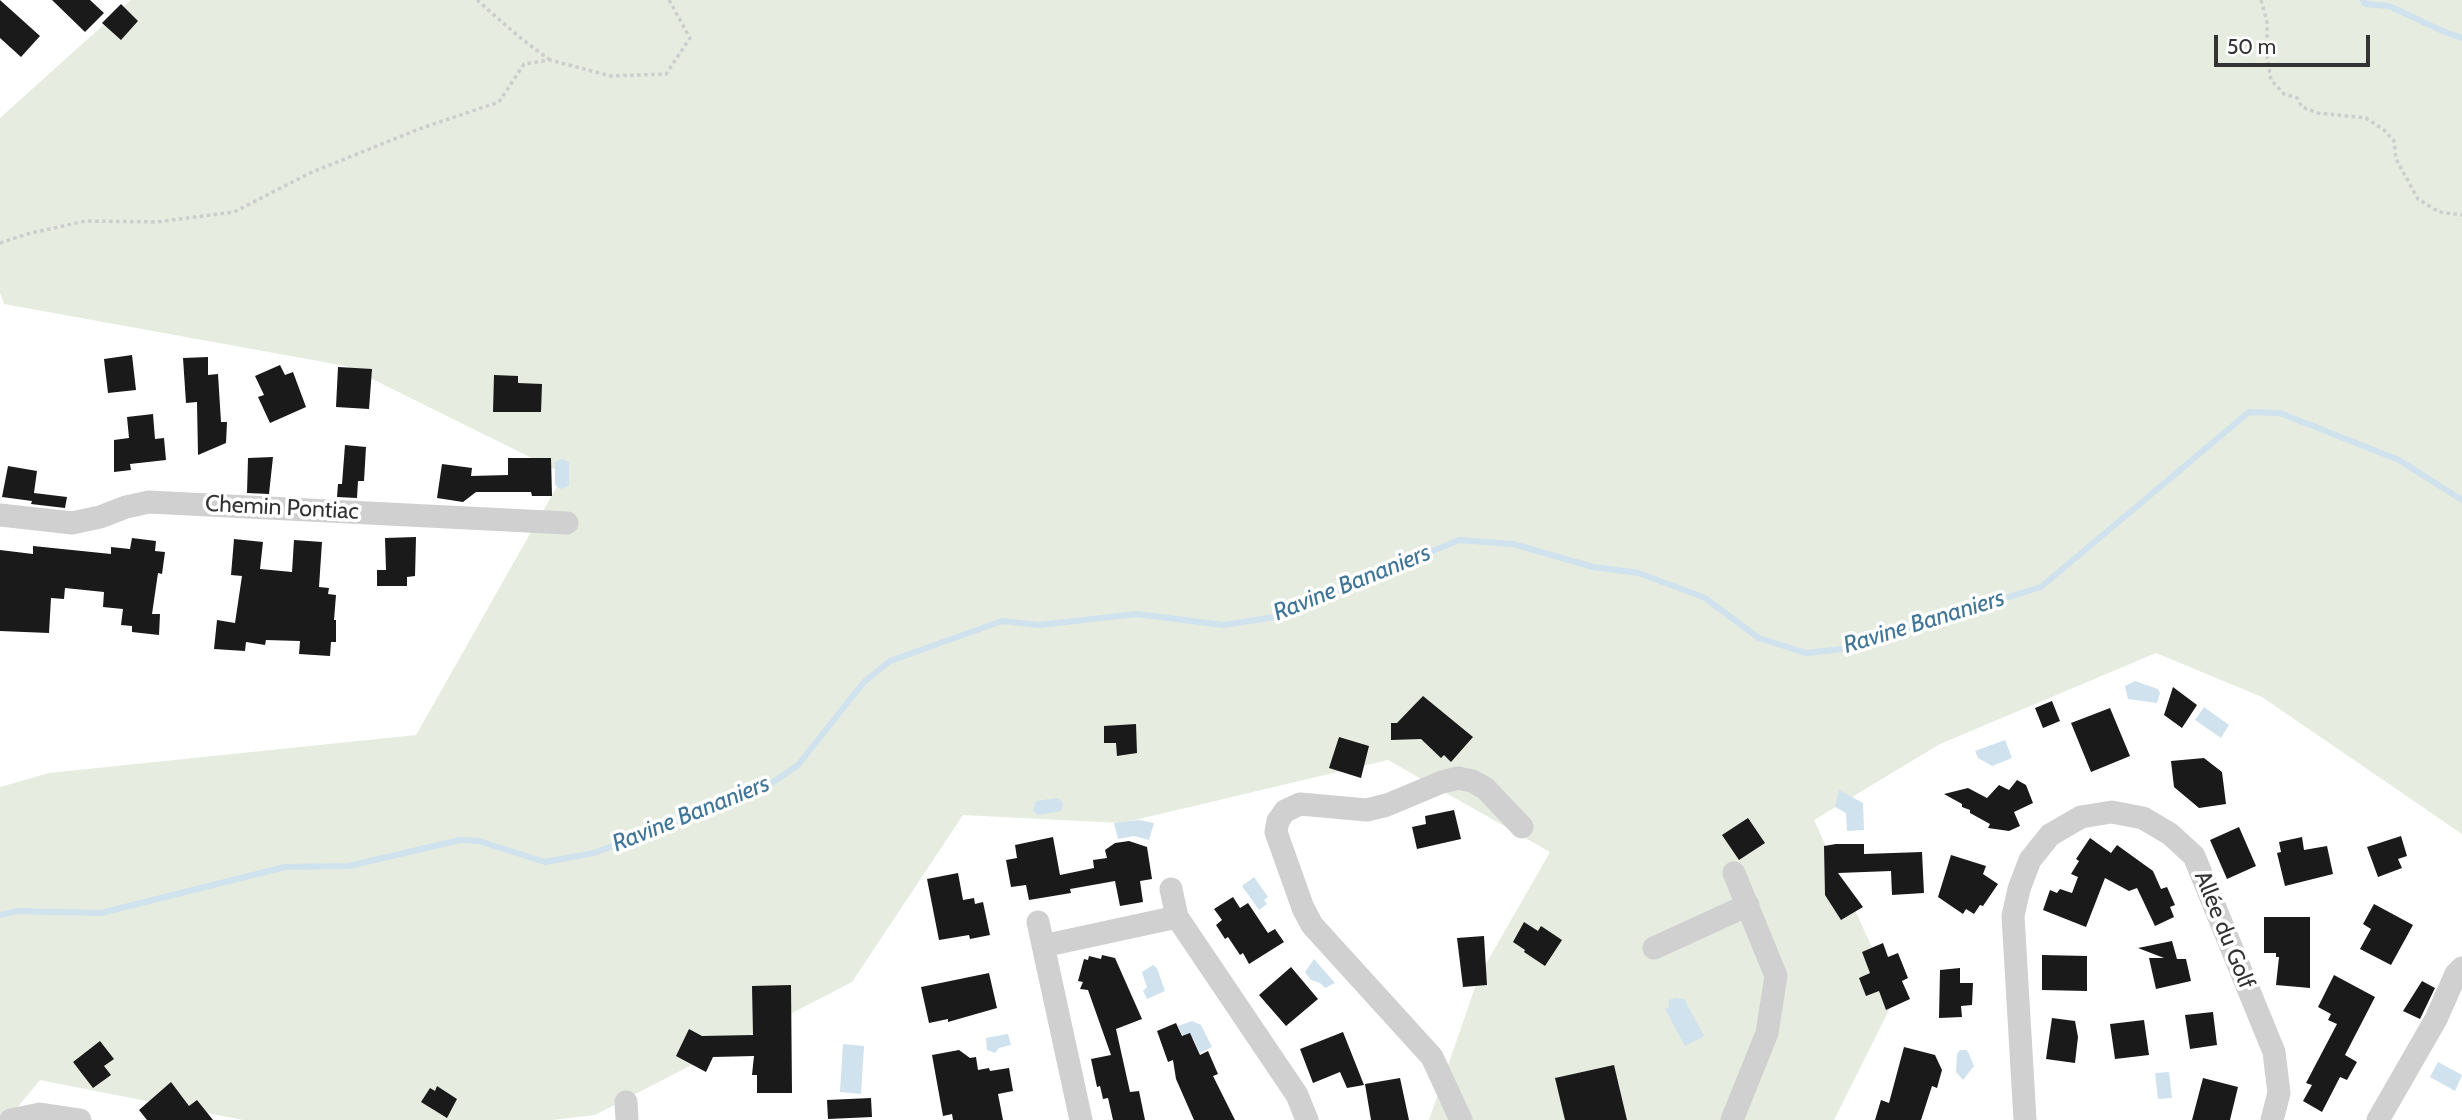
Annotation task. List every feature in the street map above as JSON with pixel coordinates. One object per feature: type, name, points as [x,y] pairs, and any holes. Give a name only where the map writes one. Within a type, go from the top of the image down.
[{"type":"street","name":"Chemin Pontiac","points":[[0,515],[72,523],[149,502],[567,523]]},
{"type":"street","points":[[1461,1120],[1432,1057],[1316,932],[1303,908],[1276,832],[1278,821],[1284,811],[1300,804],[1367,810],[1458,778],[1485,788],[1522,827]]},
{"type":"street","name":"Allée du Golf","points":[[2025,1120],[2013,916],[2019,889],[2030,860],[2050,835],[2081,817],[2112,812],[2143,818],[2170,834],[2194,856],[2274,1052],[2279,1093],[2272,1120]]},
{"type":"street","points":[[1732,1120],[1768,1033],[1776,976],[1734,873]]},
{"type":"street","points":[[1171,889],[1177,917],[1297,1095],[1307,1120]]},
{"type":"street","points":[[1654,948],[1748,905]]},
{"type":"street","points":[[1043,946],[1177,917]]},
{"type":"street","points":[[1038,922],[1081,1120]]},
{"type":"street","points":[[2378,1120],[2436,1019],[2456,974],[2462,968]]},
{"type":"street","points":[[11,1120],[40,1114],[80,1120]]},
{"type":"path","points":[[477,0],[550,60],[611,76],[666,74],[690,38],[669,0]]},
{"type":"path","points":[[2260,0],[2267,22],[2267,55],[2271,80],[2284,94],[2297,98],[2302,107],[2318,113],[2366,118],[2384,130],[2394,141],[2396,159],[2418,199],[2439,212],[2462,215]]},
{"type":"path","points":[[0,243],[85,221],[157,222],[234,212],[310,173],[419,129],[499,102],[524,64],[550,60]]},
{"type":"shaded area","points":[[131,0],[2462,0],[2462,834],[2262,697],[2156,653],[1940,744],[1814,820],[1895,998],[1834,1120],[1429,1120],[1479,976],[1550,852],[1388,760],[1122,823],[963,815],[852,982],[595,1115],[552,1120],[243,1120],[40,1080],[7,1120],[0,1120],[0,787],[49,773],[416,735],[564,474],[346,366],[4,304],[0,293],[0,118]]},
{"type":"water","points":[[562,459],[569,462],[569,486],[561,489],[555,485],[555,462]]},
{"type":"water","points":[[2135,681],[2158,689],[2160,693],[2157,703],[2128,699],[2125,686]]},
{"type":"water","points":[[2204,707],[2229,725],[2221,738],[2195,720]]},
{"type":"water","points":[[2005,740],[2012,758],[1992,766],[1978,758],[1975,751]]},
{"type":"water","points":[[1839,790],[1863,803],[1864,830],[1847,831],[1846,813],[1835,807]]},
{"type":"water","points":[[1058,798],[1063,803],[1061,811],[1038,815],[1033,810],[1036,801]]},
{"type":"water","points":[[1139,820],[1154,823],[1149,840],[1134,836],[1118,839],[1114,823]]},
{"type":"water","points":[[1254,877],[1268,897],[1264,900],[1267,904],[1259,910],[1242,886]]},
{"type":"water","points":[[1314,959],[1335,983],[1325,988],[1311,980],[1305,972]]},
{"type":"water","points":[[1153,965],[1157,968],[1165,991],[1147,999],[1143,991],[1147,987],[1142,972]]},
{"type":"water","points":[[1684,999],[1704,1036],[1685,1046],[1665,1009],[1669,1007],[1669,1000]]},
{"type":"water","points":[[1192,1021],[1201,1025],[1212,1047],[1200,1053],[1193,1038],[1185,1040],[1178,1026]]},
{"type":"water","points":[[1008,1034],[1011,1045],[999,1048],[995,1053],[987,1050],[986,1038]]},
{"type":"water","points":[[843,1044],[864,1046],[861,1094],[840,1092]]},
{"type":"water","points":[[1960,1050],[1968,1052],[1974,1066],[1963,1080],[1956,1072],[1957,1054]]},
{"type":"water","points":[[2438,1062],[2462,1075],[2455,1091],[2430,1077]]},
{"type":"water","points":[[2169,1072],[2172,1098],[2158,1099],[2155,1073]]},
{"type":"building","points":[[0,0],[40,36],[21,57],[0,38]]},
{"type":"building","points":[[52,0],[90,0],[104,13],[85,32]]},
{"type":"building","points":[[121,4],[138,21],[121,40],[102,23]]},
{"type":"building","points":[[132,355],[136,390],[108,393],[104,359]]},
{"type":"building","points":[[208,357],[208,375],[218,374],[221,422],[227,422],[226,443],[198,455],[197,402],[186,403],[183,358]]},
{"type":"building","points":[[280,365],[285,375],[293,372],[306,407],[270,423],[258,397],[264,395],[255,376]]},
{"type":"building","points":[[338,367],[372,369],[369,409],[336,407]]},
{"type":"building","points":[[494,375],[518,376],[518,383],[542,384],[541,412],[493,412]]},
{"type":"building","points":[[153,414],[155,439],[164,438],[166,460],[130,464],[131,470],[114,472],[114,440],[129,438],[127,417]]},
{"type":"building","points":[[345,445],[366,447],[364,481],[358,481],[357,498],[337,497],[338,484],[342,484]]},
{"type":"building","points":[[273,457],[269,494],[247,493],[248,458]]},
{"type":"building","points":[[508,458],[551,458],[552,496],[532,496],[531,492],[476,492],[463,502],[437,498],[442,464],[472,468],[471,476],[508,475]]},
{"type":"building","points":[[8,466],[37,471],[34,493],[67,497],[65,508],[2,497]]},
{"type":"building","points":[[416,537],[415,576],[407,577],[407,586],[377,586],[377,570],[386,570],[385,538]]},
{"type":"building","points":[[132,538],[156,541],[155,551],[165,552],[162,574],[158,573],[152,614],[160,614],[159,635],[132,632],[132,626],[121,625],[123,609],[103,607],[104,592],[65,588],[64,599],[51,598],[49,633],[0,631],[0,550],[33,554],[33,546],[111,554],[111,547],[130,549]]},
{"type":"building","points":[[234,539],[263,542],[260,569],[292,572],[294,540],[322,542],[319,587],[329,588],[328,594],[336,595],[336,642],[331,642],[330,656],[299,654],[300,641],[266,640],[265,645],[246,642],[245,651],[214,649],[217,620],[235,623],[242,576],[231,575]]},
{"type":"building","points":[[2173,687],[2197,705],[2182,728],[2164,715]]},
{"type":"building","points":[[1423,696],[1473,737],[1451,762],[1444,755],[1441,758],[1421,739],[1391,740],[1391,723],[1397,723]]},
{"type":"building","points":[[2052,701],[2060,721],[2043,728],[2035,708]]},
{"type":"building","points":[[2110,708],[2130,756],[2091,772],[2071,723]]},
{"type":"building","points":[[1136,724],[1137,753],[1117,756],[1116,743],[1104,743],[1104,726]]},
{"type":"building","points":[[1339,737],[1369,746],[1361,778],[1329,768]]},
{"type":"building","points":[[2204,758],[2222,772],[2226,804],[2199,808],[2174,787],[2171,761]]},
{"type":"building","points":[[2017,780],[2026,785],[2033,803],[2014,812],[2020,826],[2009,831],[1988,828],[1990,824],[1944,794],[1968,788],[1987,798],[1999,785],[2009,790]]},
{"type":"building","points":[[1454,810],[1461,839],[1417,849],[1412,827],[1426,824],[1425,816]]},
{"type":"building","points":[[1748,818],[1765,843],[1739,860],[1722,835]]},
{"type":"building","points":[[2239,827],[2256,866],[2227,879],[2210,840]]},
{"type":"building","points":[[2401,836],[2407,856],[2398,859],[2402,868],[2378,877],[2367,847]]},
{"type":"building","points":[[1053,837],[1060,875],[1094,868],[1093,860],[1107,858],[1105,850],[1115,843],[1129,841],[1147,847],[1152,879],[1140,881],[1143,902],[1120,906],[1115,881],[1070,889],[1071,893],[1029,900],[1026,885],[1011,887],[1006,860],[1017,858],[1015,845]]},
{"type":"building","points":[[2302,837],[2304,850],[2327,846],[2333,874],[2285,886],[2277,853],[2281,852],[2279,842]]},
{"type":"building","points":[[2090,838],[2111,853],[2117,845],[2153,871],[2161,889],[2167,887],[2175,905],[2170,907],[2174,917],[2155,926],[2137,888],[2129,891],[2105,878],[2086,927],[2043,910],[2050,890],[2057,893],[2060,889],[2072,893],[2078,877],[2071,874],[2079,861],[2076,859]]},
{"type":"building","points":[[1864,844],[1864,854],[1922,852],[1924,893],[1892,895],[1891,871],[1838,873],[1863,907],[1841,920],[1825,895],[1824,846]]},
{"type":"building","points":[[1951,855],[1986,866],[1983,874],[1998,884],[1974,914],[1966,909],[1963,914],[1938,897]]},
{"type":"building","points":[[958,873],[963,900],[974,898],[975,904],[983,902],[990,935],[939,940],[927,879]]},
{"type":"building","points":[[1233,897],[1240,908],[1248,903],[1268,933],[1275,929],[1284,942],[1249,964],[1243,953],[1240,955],[1216,925],[1222,920],[1214,909]]},
{"type":"building","points":[[2374,904],[2413,925],[2391,965],[2360,949],[2371,929],[2363,924]]},
{"type":"building","points":[[2264,917],[2310,917],[2310,988],[2276,985],[2279,957],[2276,957],[2276,953],[2264,953]]},
{"type":"building","points":[[1524,922],[1538,931],[1541,926],[1562,940],[1545,966],[1513,942]]},
{"type":"building","points":[[1484,936],[1487,985],[1463,987],[1457,938]]},
{"type":"building","points":[[2172,941],[2177,959],[2186,959],[2191,981],[2156,989],[2149,958],[2164,958],[2138,948]]},
{"type":"building","points":[[1883,943],[1888,957],[1898,953],[1908,978],[1902,981],[1910,999],[1886,1010],[1879,991],[1866,996],[1859,978],[1870,973],[1862,952]]},
{"type":"building","points":[[1102,955],[1115,958],[1142,1019],[1116,1029],[1130,1092],[1139,1091],[1145,1120],[1113,1120],[1108,1098],[1103,1099],[1100,1086],[1097,1087],[1091,1059],[1111,1055],[1088,990],[1080,989],[1083,982],[1078,981],[1084,959],[1088,960],[1089,956],[1101,959]]},
{"type":"building","points":[[2042,955],[2087,956],[2087,991],[2042,990]]},
{"type":"building","points":[[1291,967],[1318,999],[1286,1026],[1259,995]]},
{"type":"building","points":[[1960,968],[1960,983],[1973,983],[1972,1005],[1961,1006],[1962,1017],[1939,1018],[1940,970]]},
{"type":"building","points":[[989,973],[997,1008],[948,1022],[948,1019],[929,1023],[921,987]]},
{"type":"building","points":[[2334,975],[2375,997],[2345,1055],[2357,1062],[2347,1080],[2340,1077],[2322,1112],[2303,1101],[2312,1085],[2306,1083],[2337,1024],[2328,1020],[2331,1014],[2318,1007]]},
{"type":"building","points":[[2422,981],[2435,988],[2420,1019],[2403,1011]]},
{"type":"building","points":[[791,985],[792,1093],[757,1093],[757,1075],[752,1075],[754,1056],[713,1057],[706,1072],[676,1056],[689,1029],[702,1036],[753,1035],[752,986]]},
{"type":"building","points":[[2213,1012],[2217,1045],[2190,1049],[2185,1015]]},
{"type":"building","points":[[2052,1018],[2075,1021],[2078,1037],[2075,1063],[2046,1059]]},
{"type":"building","points":[[2144,1020],[2149,1055],[2115,1059],[2110,1024]]},
{"type":"building","points":[[1176,1023],[1182,1036],[1190,1033],[1200,1055],[1208,1051],[1218,1074],[1213,1076],[1235,1120],[1194,1120],[1176,1079],[1173,1060],[1168,1062],[1157,1031]]},
{"type":"building","points":[[1343,1032],[1364,1085],[1347,1088],[1340,1072],[1313,1083],[1300,1049]]},
{"type":"building","points":[[100,1041],[114,1059],[104,1066],[111,1075],[93,1088],[73,1062]]},
{"type":"building","points":[[1904,1047],[1935,1055],[1942,1070],[1937,1088],[1932,1086],[1921,1120],[1875,1120],[1881,1100],[1889,1103]]},
{"type":"building","points":[[959,1050],[970,1058],[976,1057],[978,1070],[1009,1068],[1013,1091],[998,1094],[1003,1120],[953,1120],[952,1114],[943,1116],[932,1055]]},
{"type":"building","points":[[1614,1065],[1627,1120],[1565,1120],[1555,1078]]},
{"type":"building","points":[[1400,1078],[1409,1120],[1371,1120],[1365,1084]]},
{"type":"building","points":[[2203,1078],[2238,1087],[2230,1120],[2192,1120]]},
{"type":"building","points":[[171,1082],[189,1106],[197,1100],[213,1120],[147,1120],[139,1110]]},
{"type":"building","points":[[437,1086],[457,1099],[447,1118],[421,1102],[430,1088],[435,1091]]},
{"type":"building","points":[[871,1098],[872,1117],[828,1119],[827,1100]]},
{"type":"waterway","points":[[2363,0],[2365,4],[2389,6],[2462,38]]},
{"type":"waterway","name":"Ravine Bananiers","points":[[0,915],[17,911],[101,913],[285,867],[349,866],[460,840],[479,841],[545,862],[594,853],[763,789],[798,765],[864,682],[890,661],[1002,621],[1039,625],[1137,614],[1223,625],[1276,617],[1459,540],[1513,544],[1593,567],[1639,573],[1705,598],[1759,638],[1806,653],[1842,649],[2041,587],[2249,412],[2280,413],[2399,460],[2462,500]]}]
